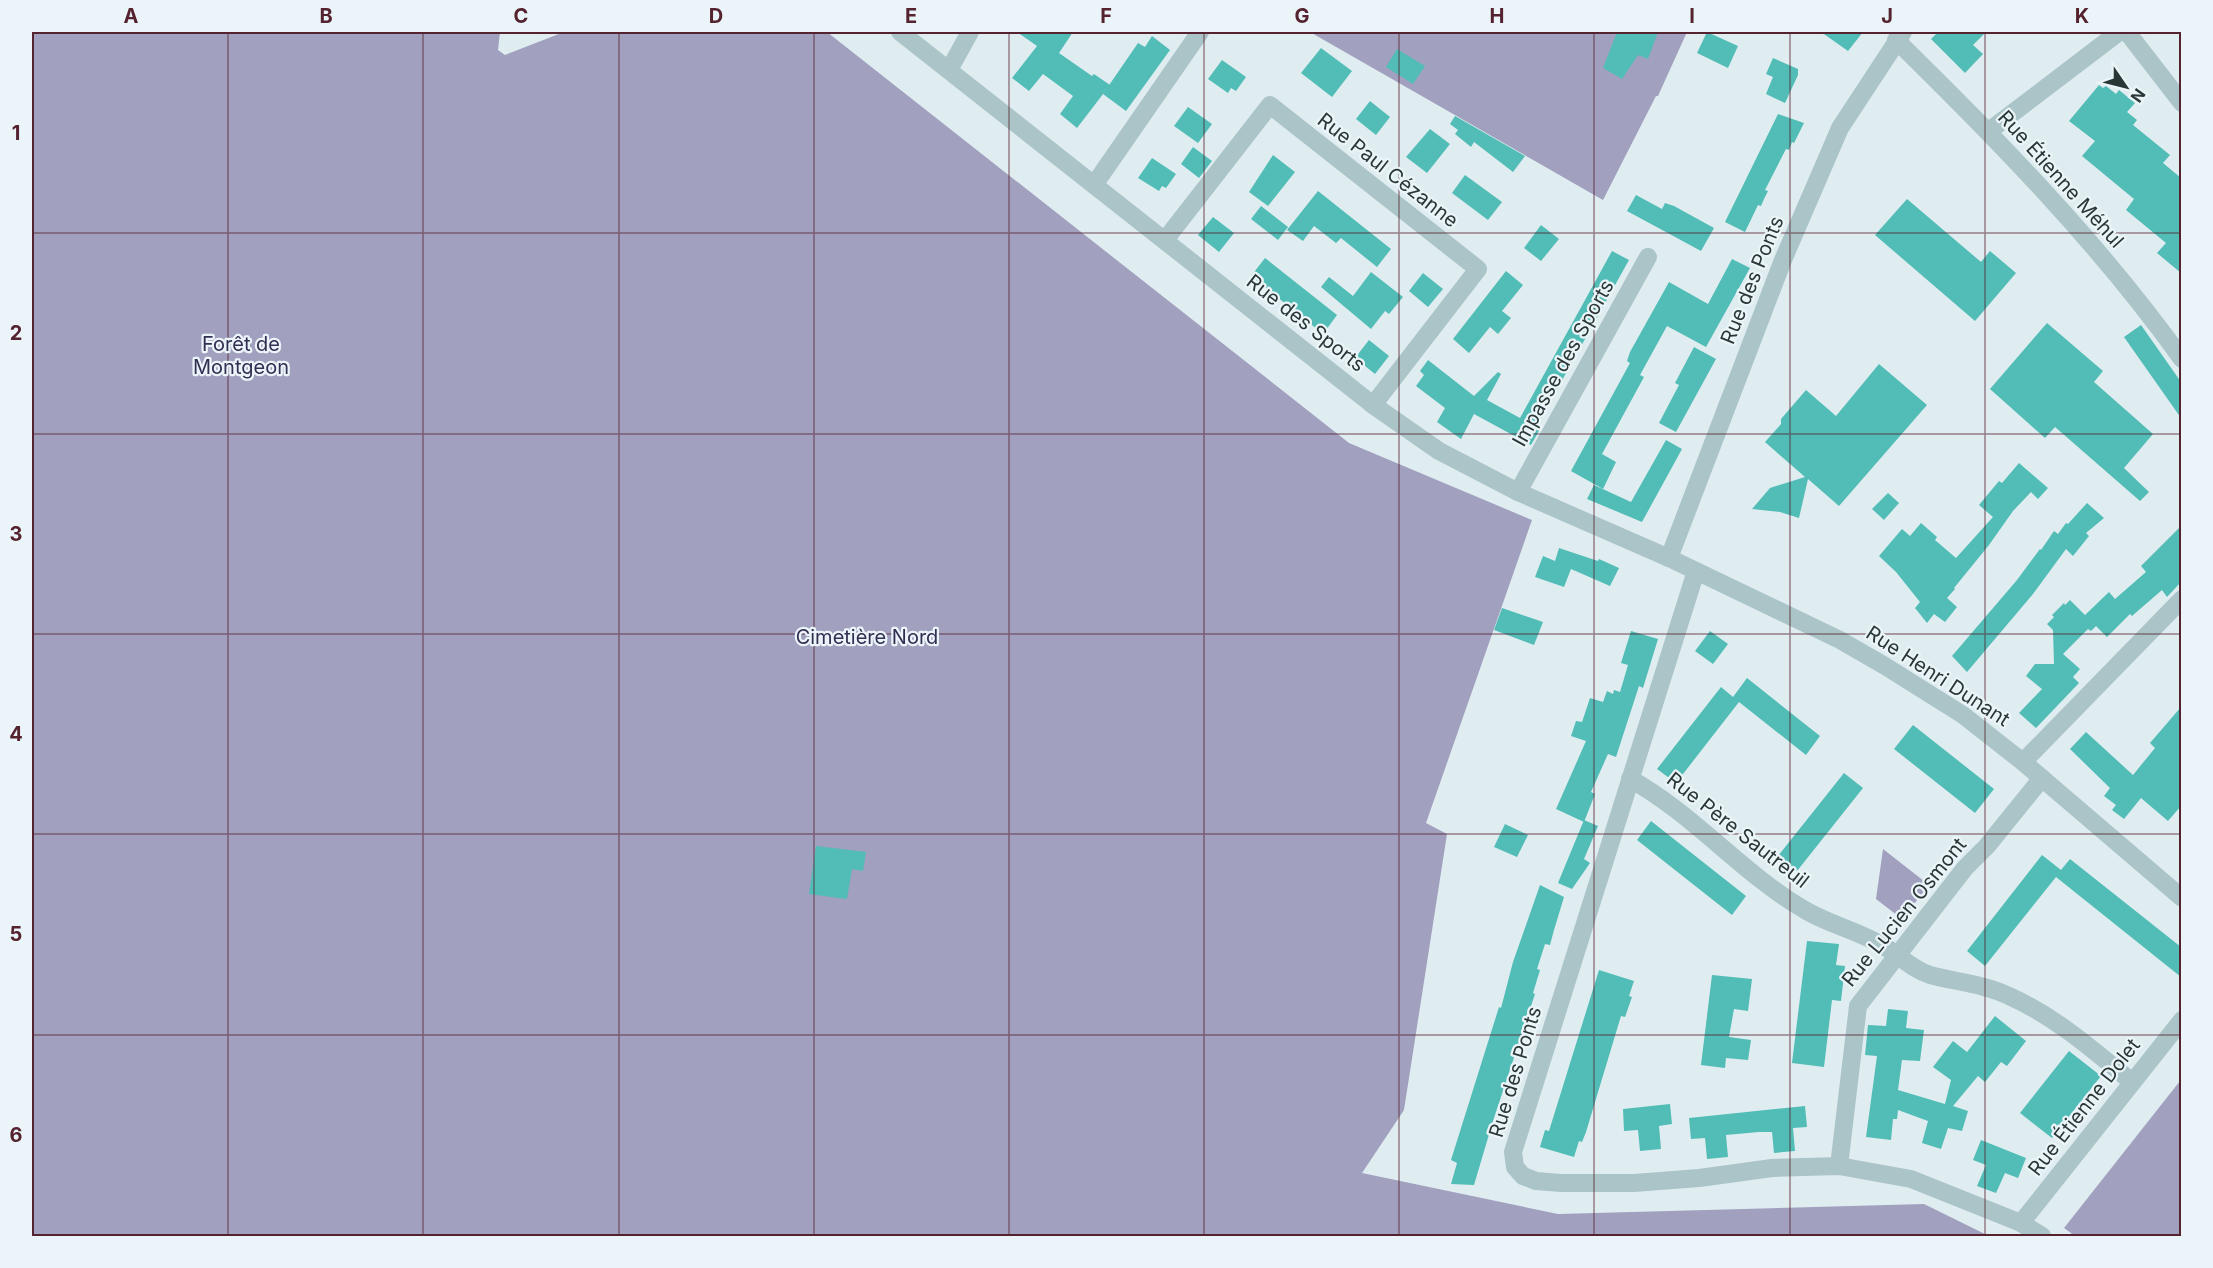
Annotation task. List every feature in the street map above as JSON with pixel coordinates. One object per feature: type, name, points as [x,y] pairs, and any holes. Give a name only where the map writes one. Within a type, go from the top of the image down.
[{"type":"street","name":"Rue des Sports","points":[[900,32],[1373,405],[1439,451],[1518,492],[1670,558]]},
{"type":"street","points":[[949,70],[970,32]]},
{"type":"street","points":[[1094,185],[1200,32]]},
{"type":"street","points":[[1989,131],[2119,32]]},
{"type":"street","points":[[2127,32],[2181,103]]},
{"type":"street","name":"Rue Étienne Méhul","points":[[1900,36],[2066,214],[2143,305],[2181,359]]},
{"type":"street","name":"Rue des Ponts","points":[[1670,558],[1783,260],[1840,128],[1900,36]]},
{"type":"street","name":"Rue Paul Cézanne","points":[[1165,240],[1270,105],[1478,269],[1373,405]]},
{"type":"street","name":"Impasse des Sports","points":[[1518,492],[1648,256]]},
{"type":"street","name":"Rue Henri Dunant","points":[[1670,558],[1839,640],[1963,715],[2023,762],[2181,898]]},
{"type":"street","name":"Rue des Ponts","points":[[1696,571],[1513,1152],[1515,1167],[1523,1176],[1536,1181],[1634,1183],[1699,1178],[1772,1168],[1839,1166],[1911,1179],[2021,1223],[2042,1236]]},
{"type":"street","points":[[2023,762],[2181,599]]},
{"type":"street","name":"Rue Lucien Osmont","points":[[1839,1166],[1858,1006],[1977,854],[1987,846],[2042,778]]},
{"type":"street","name":"Rue Père Sautreuil","points":[[1630,779],[1657,794],[1734,859],[1805,910],[1879,943],[1911,966],[1929,974],[1976,984],[2007,995],[2033,1008],[2057,1022],[2132,1082]]},
{"type":"street","name":"Rue Étienne Dolet","points":[[2021,1223],[2181,1020]]},
{"type":"green space","name":"Cimetière Nord","points":[[32,32],[500,32],[498,50],[505,55],[564,32],[827,32],[1349,443],[1532,520],[1426,823],[1447,834],[1404,1110],[1362,1173],[1558,1214],[1924,1204],[1989,1236],[32,1236]]},
{"type":"green space","points":[[1310,32],[1687,32],[1658,96],[1603,200]]},
{"type":"green space","points":[[1883,849],[1929,885],[1902,919],[1876,899]]},
{"type":"green space","points":[[2180,1081],[2182,1082],[2181,1236],[2075,1236],[2064,1228]]},
{"type":"building","points":[[1017,32],[1073,32],[1059,53],[1092,76],[1094,74],[1110,85],[1077,128],[1060,114],[1073,96],[1043,74],[1029,91],[1012,78],[1037,46]]},
{"type":"building","points":[[1617,32],[1658,32],[1648,59],[1638,55],[1622,79],[1603,68]]},
{"type":"building","points":[[1707,32],[1738,46],[1728,68],[1697,53]]},
{"type":"building","points":[[1821,32],[1863,32],[1848,51]]},
{"type":"building","points":[[1938,32],[1986,32],[1973,45],[1983,54],[1965,73],[1931,39]]},
{"type":"building","points":[[1152,36],[1170,50],[1126,111],[1103,94],[1138,43],[1145,47]]},
{"type":"building","points":[[1321,48],[1352,71],[1332,97],[1301,73]]},
{"type":"building","points":[[1397,49],[1425,66],[1413,84],[1386,67]]},
{"type":"building","points":[[1773,58],[1798,69],[1798,75],[1785,103],[1766,94],[1773,77],[1766,74]]},
{"type":"building","points":[[1222,60],[1246,77],[1236,91],[1231,88],[1228,93],[1208,79]]},
{"type":"building","points":[[2099,85],[2103,88],[2106,86],[2116,94],[2119,90],[2135,103],[2127,112],[2137,120],[2133,125],[2170,155],[2163,163],[2181,178],[2181,273],[2157,253],[2166,243],[2126,210],[2134,199],[2082,156],[2095,141],[2069,121]]},
{"type":"building","points":[[1370,101],[1390,117],[1376,135],[1356,119]]},
{"type":"building","points":[[1188,107],[1212,124],[1198,143],[1174,126]]},
{"type":"building","points":[[1778,114],[1804,123],[1794,143],[1792,142],[1789,150],[1786,149],[1765,190],[1768,191],[1761,206],[1758,205],[1745,232],[1725,222]]},
{"type":"building","points":[[1455,116],[1525,156],[1513,172],[1474,142],[1471,147],[1455,134],[1458,130],[1450,124]]},
{"type":"building","points":[[1430,129],[1450,144],[1427,173],[1406,157]]},
{"type":"building","points":[[1193,147],[1212,161],[1199,178],[1181,164]]},
{"type":"building","points":[[1273,155],[1295,172],[1268,206],[1249,192]]},
{"type":"building","points":[[1152,158],[1176,174],[1166,188],[1162,186],[1159,191],[1138,178]]},
{"type":"building","points":[[1465,175],[1502,202],[1488,220],[1452,193]]},
{"type":"building","points":[[1318,191],[1391,249],[1377,267],[1341,238],[1336,243],[1314,226],[1303,241],[1287,230]]},
{"type":"building","points":[[1636,195],[1662,209],[1665,203],[1674,206],[1714,228],[1701,251],[1627,211]]},
{"type":"building","points":[[1907,199],[1981,262],[1990,251],[2016,273],[1975,321],[1875,235]]},
{"type":"building","points":[[1261,206],[1288,227],[1278,240],[1251,219]]},
{"type":"building","points":[[1213,217],[1234,233],[1219,252],[1198,235]]},
{"type":"building","points":[[1541,225],[1559,239],[1541,261],[1524,248]]},
{"type":"building","points":[[1612,251],[1629,260],[1536,427],[1540,429],[1531,445],[1474,414],[1461,439],[1437,422],[1445,408],[1416,386],[1424,375],[1420,371],[1428,360],[1474,396],[1498,372],[1501,374],[1487,400],[1520,418]]},
{"type":"building","points":[[1265,258],[1337,315],[1323,334],[1251,276]]},
{"type":"building","points":[[1732,259],[1750,268],[1706,347],[1667,326],[1640,375],[1644,377],[1602,454],[1616,462],[1603,489],[1571,471],[1630,363],[1627,361],[1630,352],[1669,282],[1708,304]]},
{"type":"building","points":[[1506,271],[1523,285],[1502,311],[1511,318],[1498,334],[1490,327],[1469,353],[1453,339]]},
{"type":"building","points":[[1371,272],[1403,297],[1389,314],[1385,311],[1371,329],[1321,287],[1329,277],[1353,296]]},
{"type":"building","points":[[1423,273],[1443,289],[1428,307],[1409,291]]},
{"type":"building","points":[[2047,323],[2103,371],[2094,382],[2153,434],[2124,468],[2149,492],[2140,501],[2055,427],[2045,438],[1990,389]]},
{"type":"building","points":[[2141,325],[2181,382],[2181,418],[2124,337]]},
{"type":"building","points":[[1369,340],[1389,356],[1375,374],[1355,358]]},
{"type":"building","points":[[1694,347],[1716,359],[1676,432],[1659,423],[1679,385],[1675,383]]},
{"type":"building","points":[[1879,364],[1927,405],[1839,506],[1808,479],[1799,518],[1780,512],[1752,509],[1770,488],[1805,477],[1765,442],[1806,390],[1836,416]]},
{"type":"building","points":[[1666,440],[1682,449],[1642,522],[1587,499],[1594,485],[1631,502]]},
{"type":"building","points":[[2019,463],[2048,488],[2038,499],[2031,492],[2013,511],[1947,598],[1957,607],[1945,622],[1934,614],[1927,623],[1915,608],[1920,602],[1896,572],[1879,556],[1902,529],[1910,536],[1921,523],[1937,537],[1935,540],[1956,558],[1993,517],[1979,505],[1999,481],[2002,483]]},
{"type":"building","points":[[1888,493],[1899,503],[1884,520],[1872,509]]},
{"type":"building","points":[[2087,503],[2104,518],[2086,533],[2089,536],[2073,556],[2066,549],[2033,594],[1967,672],[1952,656],[2017,580],[2054,531],[2058,534]]},
{"type":"building","points":[[2181,526],[2181,582],[2167,597],[2162,590],[2132,616],[2130,614],[2107,637],[2096,626],[2091,631],[2088,629],[2063,654],[2080,669],[2073,677],[2079,683],[2036,728],[2019,713],[2042,689],[2026,676],[2035,664],[2054,664],[2053,630],[2047,624],[2054,617],[2052,615],[2070,600],[2085,615],[2109,592],[2115,599],[2146,572],[2141,566]]},
{"type":"building","points":[[1559,548],[1598,561],[1599,559],[1619,568],[1610,586],[1571,569],[1564,587],[1535,577],[1543,556],[1555,561]]},
{"type":"building","points":[[1502,608],[1543,622],[1534,645],[1494,630]]},
{"type":"building","points":[[1631,631],[1658,639],[1643,688],[1639,686],[1616,757],[1608,754],[1591,792],[1595,794],[1584,822],[1556,809],[1586,741],[1571,736],[1576,721],[1582,722],[1590,698],[1603,702],[1607,691],[1613,694],[1614,690],[1620,692],[1628,665],[1621,663]]},
{"type":"building","points":[[1710,631],[1728,644],[1713,664],[1695,651]]},
{"type":"building","points":[[1747,678],[1820,736],[1806,755],[1739,702],[1676,783],[1657,769],[1721,687],[1733,697]]},
{"type":"building","points":[[2181,707],[2181,806],[2168,821],[2141,798],[2124,819],[2112,810],[2116,805],[2104,796],[2110,788],[2070,749],[2086,732],[2133,775],[2155,748],[2150,743]]},
{"type":"building","points":[[1913,725],[1994,789],[1975,813],[1894,749]]},
{"type":"building","points":[[1844,773],[1863,788],[1797,871],[1778,856]]},
{"type":"building","points":[[1584,820],[1598,826],[1584,859],[1590,863],[1572,889],[1558,883]]},
{"type":"building","points":[[1651,821],[1746,896],[1732,915],[1637,840]]},
{"type":"building","points":[[1505,824],[1528,835],[1517,857],[1494,847]]},
{"type":"building","points":[[816,846],[866,852],[863,871],[852,869],[847,899],[809,894]]},
{"type":"building","points":[[2042,855],[2061,870],[2070,859],[2181,947],[2181,977],[2056,877],[1985,966],[1967,951]]},
{"type":"building","points":[[1540,885],[1564,897],[1550,945],[1545,944],[1537,969],[1540,970],[1533,993],[1535,994],[1474,1185],[1451,1184],[1457,1163],[1451,1160],[1499,1007],[1501,1008],[1513,962]]},
{"type":"building","points":[[1807,941],[1839,944],[1836,965],[1845,966],[1841,1001],[1832,1000],[1824,1067],[1792,1063]]},
{"type":"building","points":[[1599,970],[1634,981],[1629,996],[1632,997],[1625,1017],[1621,1016],[1586,1132],[1582,1142],[1579,1141],[1574,1157],[1540,1147],[1545,1130],[1549,1131]]},
{"type":"building","points":[[1712,975],[1752,979],[1748,1011],[1734,1009],[1729,1037],[1751,1040],[1748,1060],[1726,1058],[1725,1068],[1701,1065]]},
{"type":"building","points":[[1888,1009],[1908,1011],[1906,1028],[1924,1030],[1920,1061],[1902,1060],[1898,1090],[1945,1104],[1951,1080],[1933,1067],[1953,1041],[1967,1052],[1995,1016],[2026,1041],[2007,1066],[2001,1062],[1985,1082],[1978,1076],[1953,1106],[1968,1111],[1962,1131],[1948,1128],[1941,1149],[1922,1143],[1928,1121],[1898,1110],[1897,1119],[1893,1119],[1891,1140],[1866,1137],[1877,1056],[1865,1055],[1868,1025],[1886,1026]]},
{"type":"building","points":[[2069,1051],[2101,1076],[2052,1138],[2020,1113]]},
{"type":"building","points":[[1670,1104],[1672,1124],[1659,1126],[1661,1149],[1640,1151],[1638,1130],[1624,1131],[1623,1109]]},
{"type":"building","points":[[1805,1106],[1807,1127],[1793,1128],[1795,1151],[1774,1153],[1772,1132],[1726,1135],[1728,1157],[1707,1159],[1705,1138],[1691,1139],[1689,1118]]},
{"type":"building","points":[[1981,1140],[2026,1158],[2018,1178],[2005,1173],[1996,1193],[1977,1186],[1986,1165],[1973,1160]]},
{"type":"park label","name":"Forêt de Montgeon","points":[[241,356]]}]
